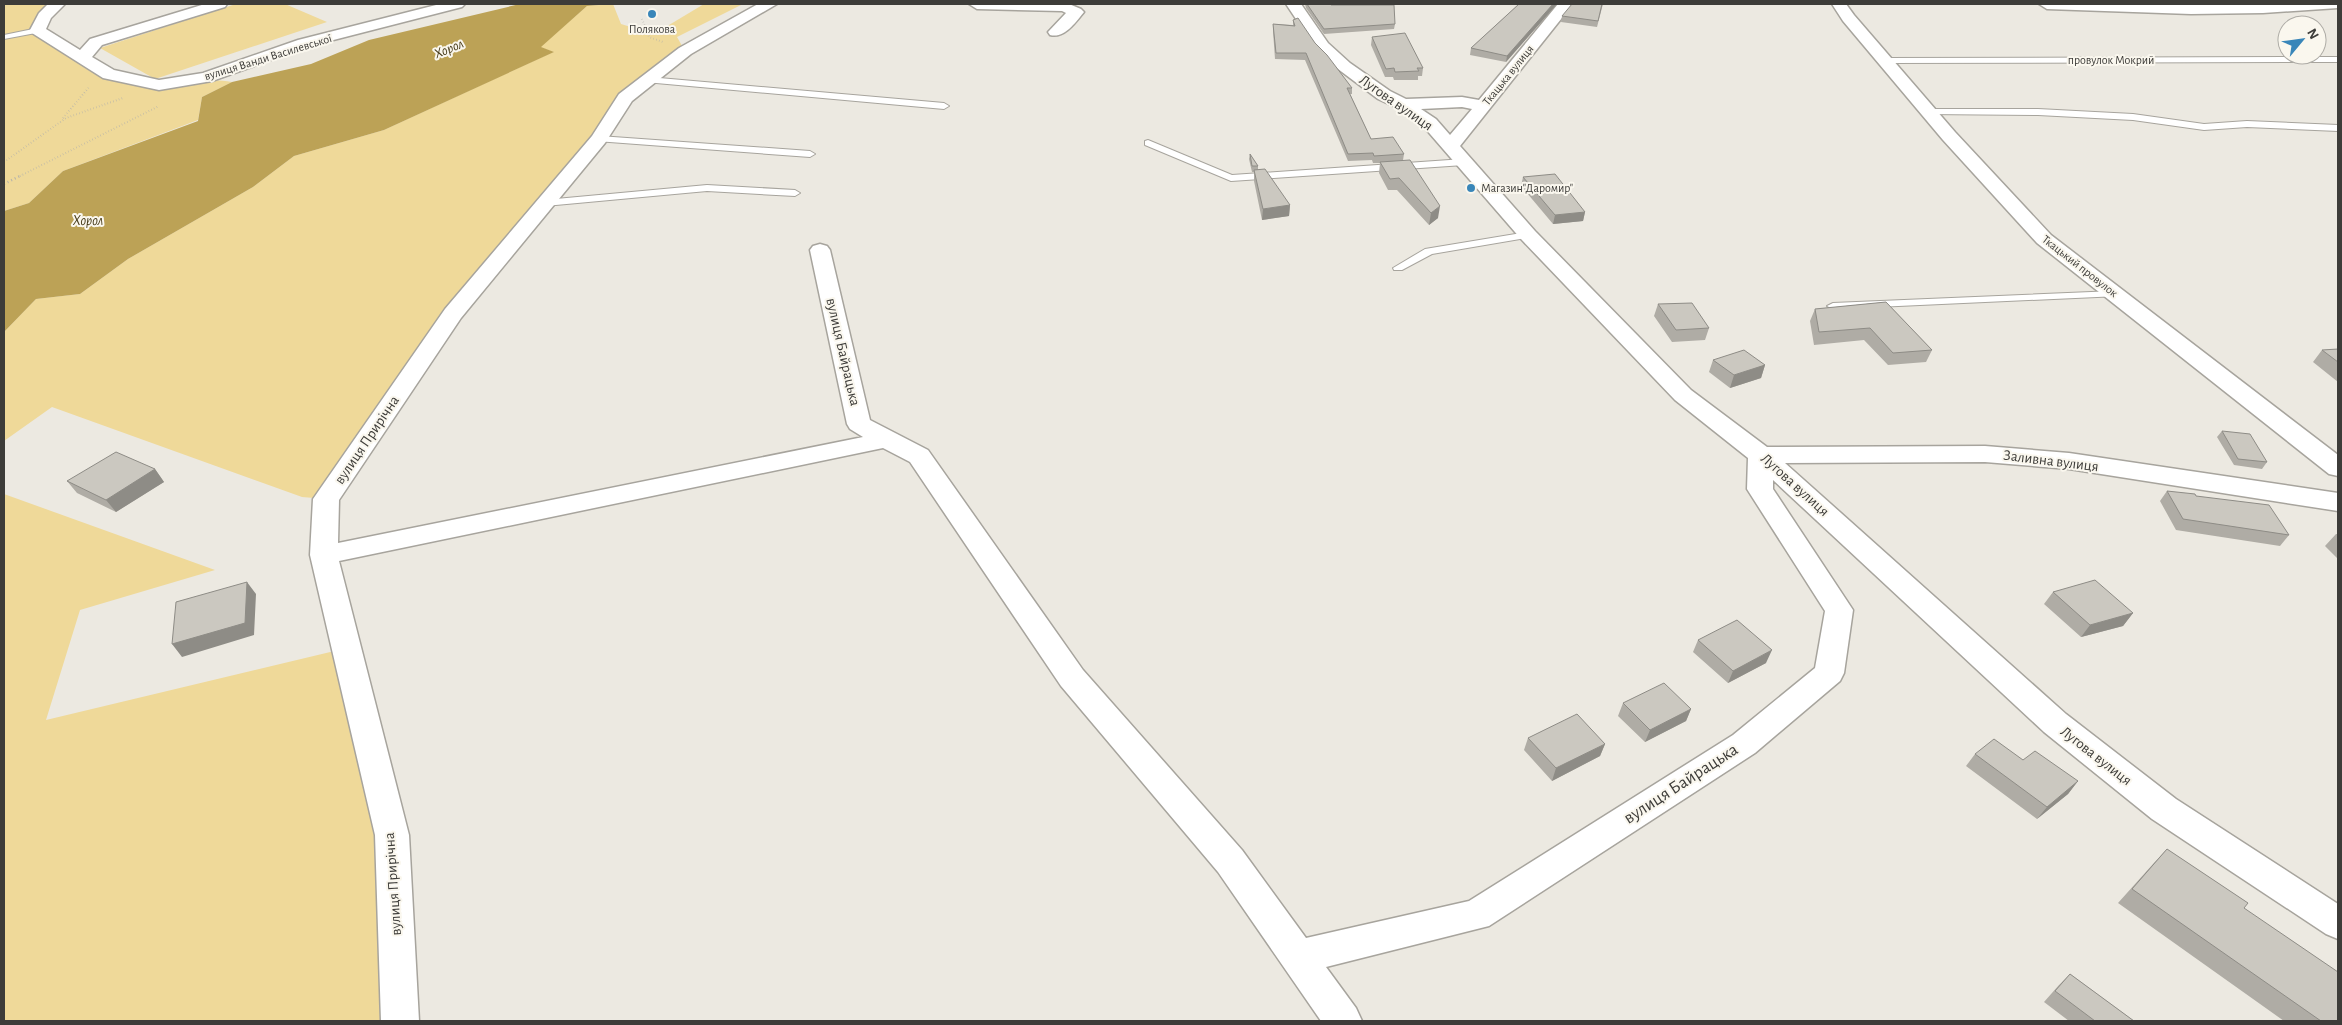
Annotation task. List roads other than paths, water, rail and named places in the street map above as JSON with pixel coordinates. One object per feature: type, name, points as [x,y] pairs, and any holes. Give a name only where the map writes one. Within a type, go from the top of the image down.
[{"type":"street","points":[[38,30],[44,16],[57,4]]},
{"type":"street","points":[[82,58],[96,42],[220,4]]},
{"type":"street","name":"вулиця Ванди Василевської","points":[[38,30],[109,74],[159,85],[206,77],[304,43],[457,4]]},
{"type":"street","name":"вулиця Прирічна","points":[[400,1021],[392,835],[324,556],[326,500],[453,314],[599,139],[625,98],[685,51],[769,4]]},
{"type":"street","points":[[977,4],[1064,7],[1076,12],[1056,32]]},
{"type":"street","name":"Лугова вулиця","points":[[1294,4],[1322,46],[1344,66],[1430,123],[1528,234],[1683,394],[1761,455],[2055,723],[2164,809],[2338,922]]},
{"type":"street","name":"Ткацька вулиця","points":[[1457,155],[1483,106],[1566,4]]},
{"type":"street","name":"Ткацький провулок","points":[[1839,4],[1848,18],[1929,112],[2044,239],[2338,468]]},
{"type":"street","points":[[2047,4],[2113,8],[2294,7],[2335,4]]},
{"type":"street","points":[[1403,104],[1462,102],[1483,106]]},
{"type":"street","name":"вулиця Байрацька","points":[[820,250],[859,424],[919,456],[1072,678],[1230,861],[1343,1021]]},
{"type":"street","points":[[324,556],[886,440]]},
{"type":"street","name":"Заливна вулиця","points":[[1761,455],[1985,454],[2069,462],[2338,502]]},
{"type":"street","name":"вулиця Байрацька","points":[[1297,957],[1477,915],[1744,744],[1829,673],[1839,610],[1760,489],[1761,455]]},
{"type":"lane","points":[[4,37],[38,30]]},
{"type":"lane","name":"провулок Мокрий","points":[[1884,60],[2338,60]]},
{"type":"lane","points":[[648,80],[944,106]]},
{"type":"lane","points":[[1929,112],[2038,112],[2133,116],[2204,127],[2247,124],[2338,128]]},
{"type":"lane","points":[[599,139],[810,154]]},
{"type":"lane","points":[[1148,143],[1231,178],[1457,155]]},
{"type":"lane","points":[[545,204],[706,188],[795,193]]},
{"type":"lane","points":[[1398,268],[1429,251],[1528,234]]},
{"type":"lane","points":[[1833,306],[2115,294]]},
{"type":"water","name":"Хорол","points":[[520,4],[611,4],[587,6],[541,47],[554,52],[384,130],[294,156],[253,187],[128,259],[80,294],[36,299],[4,332],[4,211],[29,203],[63,171],[198,121],[202,97],[232,82],[311,64],[369,40]]},
{"type":"place","name":"Полякова","points":[[652,14]]},
{"type":"place","name":"Магазин\"Даромир\"","points":[[1471,188]]}]
